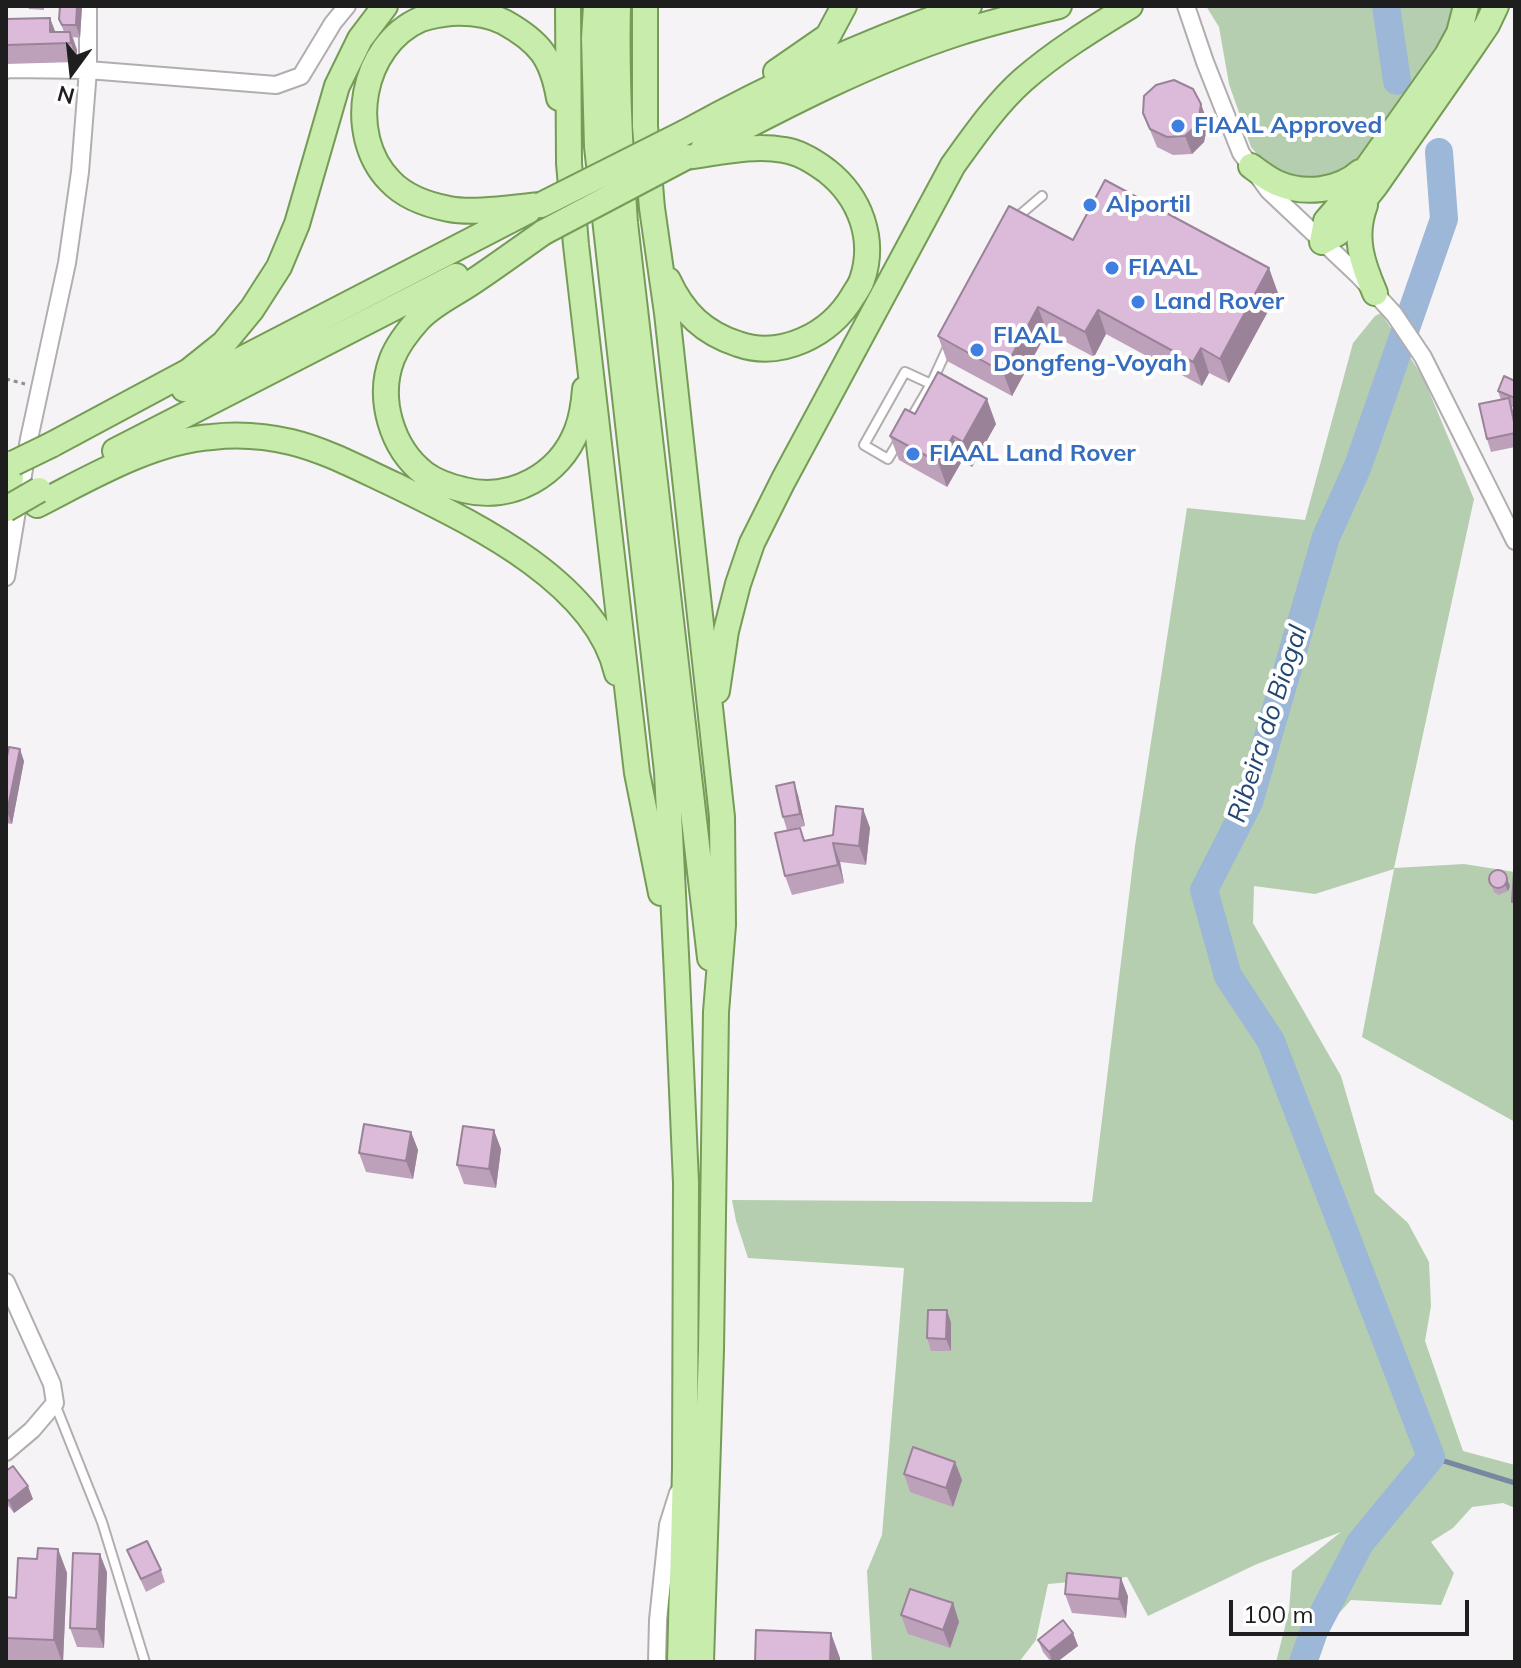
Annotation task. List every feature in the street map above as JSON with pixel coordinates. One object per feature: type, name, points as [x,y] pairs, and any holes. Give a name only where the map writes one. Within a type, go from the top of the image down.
[{"type":"main road","points":[[48,453],[189,371],[224,343],[252,309],[279,267],[297,224],[337,86],[360,39],[385,6]]},
{"type":"main road","points":[[568,6],[569,163]]},
{"type":"main road","points":[[596,6],[597,147],[667,772],[686,1183],[685,1469],[680,1662]]},
{"type":"main road","points":[[618,6],[619,137],[625,223],[716,1012]]},
{"type":"main road","points":[[645,6],[645,126],[652,208],[667,313],[722,817],[723,925],[716,1012],[711,1350],[701,1662]]},
{"type":"main road","points":[[726,110],[828,36],[844,6]]},
{"type":"main road","points":[[9,472],[726,110],[847,52],[969,6]]},
{"type":"main road","points":[[6,522],[38,498],[779,109],[888,59],[958,33],[1059,6]]},
{"type":"main road","points":[[715,750],[715,708],[726,631],[752,543],[953,165],[984,122],[1023,80],[1130,6]]},
{"type":"main road","points":[[1322,242],[1338,233],[1447,55],[1459,33],[1466,6]]},
{"type":"main road","points":[[1375,293],[1358,245],[1359,223],[1372,175],[1479,38],[1496,6]]},
{"type":"main road","points":[[541,205],[454,210],[411,197],[390,182],[369,149],[364,115],[365,93],[378,59],[403,30],[422,19],[442,14],[462,12],[492,16],[534,41],[546,56],[552,71],[569,163],[637,773]]},
{"type":"main road","points":[[652,208],[669,282],[680,303],[699,325],[724,340],[750,348],[778,348],[803,341],[828,326],[848,305],[862,281],[866,257],[865,229],[856,202],[841,182],[816,163],[787,150],[759,147],[686,157]]},
{"type":"main road","points":[[1251,166],[1277,183],[1301,190],[1326,189],[1372,175]]},
{"type":"main road","points":[[544,232],[420,317],[393,357],[386,384],[386,407],[394,434],[408,457],[426,475],[451,487],[476,493],[499,493],[523,487],[549,470],[565,452],[577,431],[586,383],[587,338]]},
{"type":"main road","points":[[6,509],[166,446],[210,437],[251,436],[290,442],[331,454],[490,534],[534,562],[569,594],[598,628],[615,664],[677,975]]},
{"type":"street","points":[[6,577],[29,439],[67,263],[80,172],[88,70],[88,6]]},
{"type":"street","points":[[6,70],[88,70],[276,85],[301,76],[347,6]]},
{"type":"street","points":[[1186,6],[1241,153],[1269,191],[1394,314],[1423,357],[1515,541]]},
{"type":"street","points":[[6,1282],[52,1384],[55,1403],[32,1430],[6,1452]]},
{"type":"street","points":[[657,1662],[668,1525],[685,1469]]},
{"type":"lane","points":[[1004,229],[1042,196]]},
{"type":"lane","points":[[931,384],[905,372],[864,445],[888,459],[931,384],[950,342]]},
{"type":"lane","points":[[55,1403],[102,1522],[145,1662]]},
{"type":"green space","points":[[1206,6],[1455,6],[1449,27],[1359,163],[1337,178],[1305,182],[1271,170],[1251,147],[1229,84],[1219,27]]},
{"type":"green space","points":[[1381,313],[1423,377],[1474,499],[1394,868],[1464,864],[1515,872],[1515,1122],[1362,1037],[1394,869],[1315,894],[1254,886],[1253,923],[1341,1076],[1375,1193],[1408,1223],[1429,1262],[1431,1306],[1425,1341],[1463,1451],[1515,1465],[1515,1508],[1503,1503],[1472,1507],[1453,1528],[1431,1542],[1454,1573],[1441,1605],[1351,1600],[1332,1621],[1318,1662],[1276,1662],[1289,1611],[1292,1571],[1341,1532],[1257,1564],[1148,1616],[1127,1577],[1048,1584],[1036,1640],[1019,1662],[872,1662],[867,1571],[882,1535],[904,1268],[748,1258],[732,1200],[1092,1202],[1135,846],[1187,508],[1305,520],[1353,343]]},
{"type":"building","points":[[60,6],[77,6],[76,25],[62,25]]},
{"type":"building","points":[[50,18],[50,32],[70,32],[71,43],[6,45],[6,19]]},
{"type":"building","points":[[1174,80],[1193,89],[1201,104],[1198,124],[1185,136],[1167,137],[1150,129],[1143,113],[1144,96],[1156,85]]},
{"type":"building","points":[[1105,180],[1269,268],[1220,359],[1201,348],[1193,362],[1098,310],[1085,332],[1038,307],[1003,372],[938,336],[1009,206],[1073,240]]},
{"type":"building","points":[[938,372],[987,399],[963,442],[953,436],[938,462],[890,436],[905,409],[915,414]]},
{"type":"building","points":[[1504,376],[1515,381],[1515,398],[1498,391]]},
{"type":"building","points":[[1509,398],[1515,433],[1487,439],[1479,404]]},
{"type":"building","points":[[9,747],[20,749],[7,812],[6,761]]},
{"type":"building","points":[[794,782],[800,814],[783,817],[776,786]]},
{"type":"building","points":[[836,806],[863,809],[859,846],[833,843],[838,865],[785,876],[775,833],[800,828],[804,841],[833,835]]},
{"type":"building","points":[[1498,870],[1507,879],[1498,888],[1489,879]]},
{"type":"building","points":[[1514,872],[1515,902],[1512,902]]},
{"type":"building","points":[[364,1124],[411,1132],[406,1161],[359,1153]]},
{"type":"building","points":[[463,1126],[494,1130],[489,1169],[457,1165]]},
{"type":"building","points":[[928,1310],[947,1310],[946,1339],[927,1338]]},
{"type":"building","points":[[913,1447],[955,1462],[946,1488],[904,1474]]},
{"type":"building","points":[[13,1466],[28,1486],[9,1501],[6,1497],[6,1471]]},
{"type":"building","points":[[147,1541],[161,1570],[141,1579],[127,1550]]},
{"type":"building","points":[[38,1548],[58,1549],[54,1640],[6,1638],[6,1597],[16,1598],[18,1558],[37,1559]]},
{"type":"building","points":[[73,1553],[100,1554],[97,1629],[70,1628]]},
{"type":"building","points":[[1067,1573],[1121,1578],[1119,1599],[1065,1594]]},
{"type":"building","points":[[910,1589],[953,1603],[943,1630],[901,1615]]},
{"type":"building","points":[[1063,1620],[1073,1633],[1049,1652],[1038,1640]]},
{"type":"building","points":[[756,1630],[831,1633],[830,1662],[755,1662]]},
{"type":"waterway","name":"Ribeira do Biogal","points":[[1386,6],[1397,81]]},
{"type":"waterway","name":"Ribeira do Biogal","points":[[1303,1662],[1314,1631],[1360,1543],[1431,1457],[1271,1041],[1228,976],[1204,890],[1249,802],[1326,537],[1358,466],[1444,219],[1439,152]]},
{"type":"waterway","points":[[1431,1457],[1515,1483]]},
{"type":"place","name":"FIAAL Approved","points":[[1178,126]]},
{"type":"place","name":"Alportil","points":[[1090,205]]},
{"type":"place","name":"FIAAL","points":[[1112,268]]},
{"type":"place","name":"Land Rover","points":[[1138,302]]},
{"type":"place","name":"FIAAL Dongfeng-Voyah","points":[[977,350]]},
{"type":"place","name":"FIAAL Land Rover","points":[[913,454]]}]
